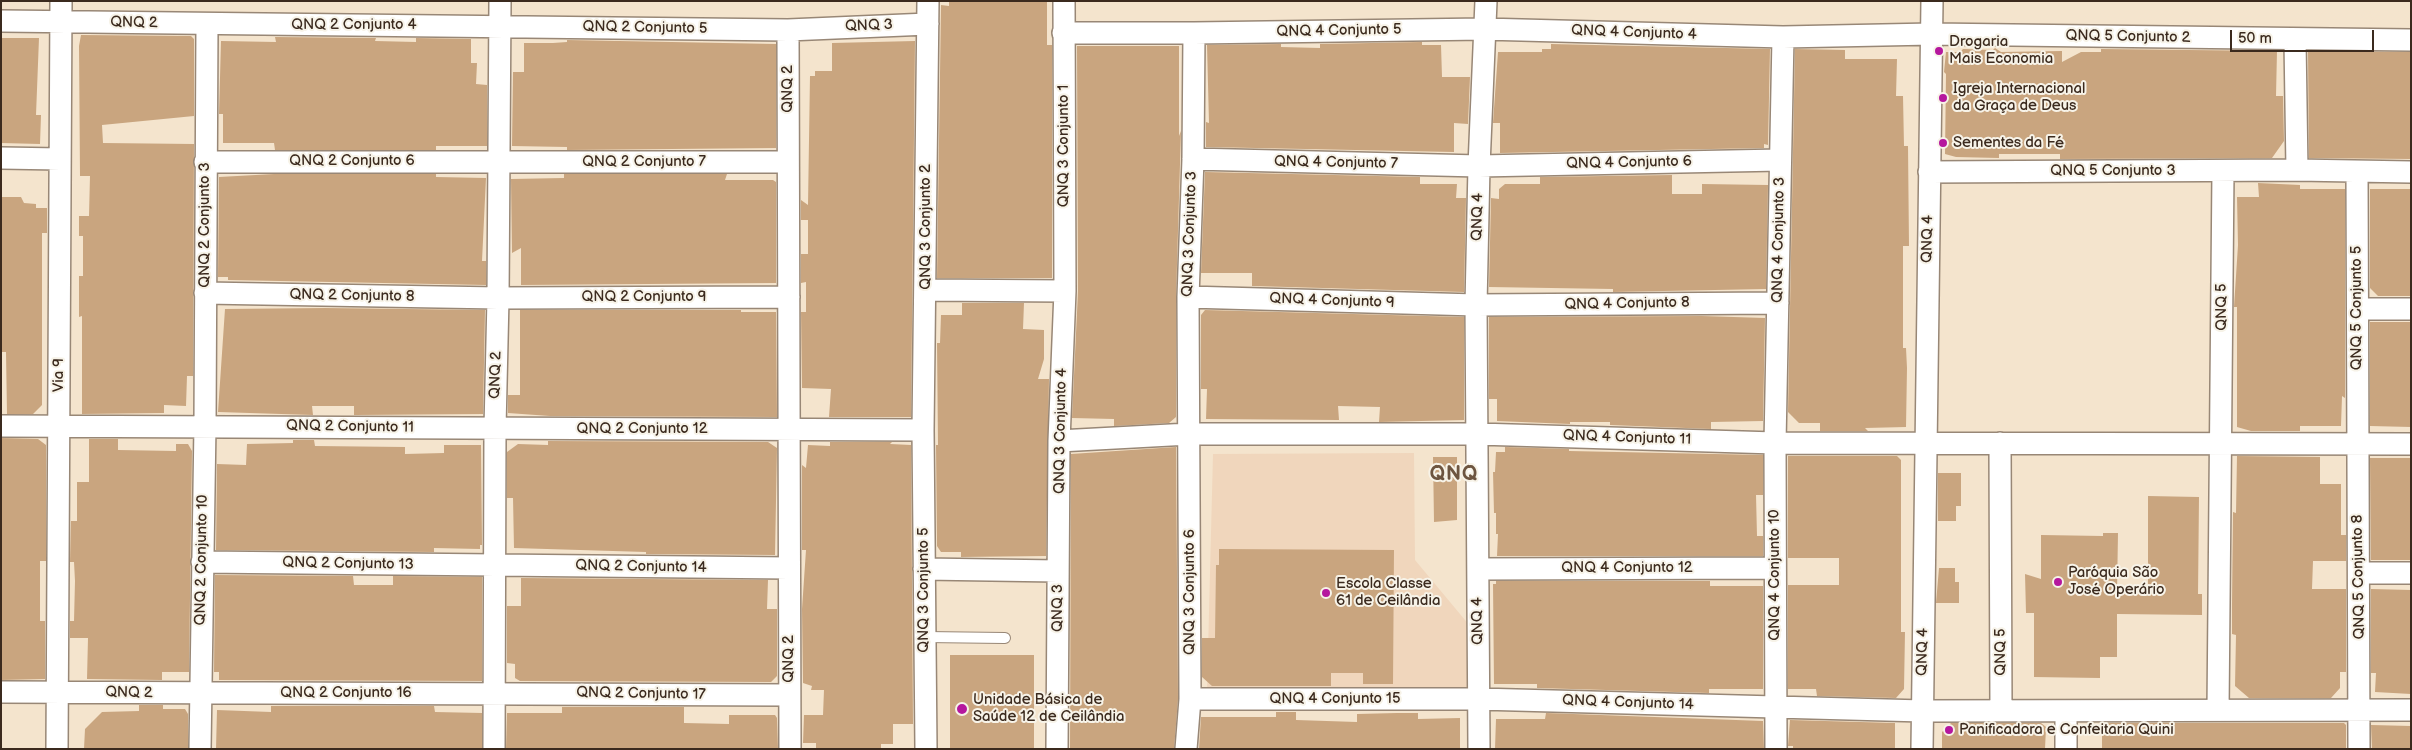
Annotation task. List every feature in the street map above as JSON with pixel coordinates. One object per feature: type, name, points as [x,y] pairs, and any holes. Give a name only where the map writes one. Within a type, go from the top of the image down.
[{"type":"street","name":"QNQ 2","points":[[494,749],[495,428],[500,1]]},
{"type":"street","points":[[928,1],[928,24]]},
{"type":"street","name":"QNQ 3 Conjunto 1","points":[[1064,1],[1065,292]]},
{"type":"street","name":"QNQ 4","points":[[1480,749],[1476,305],[1479,166],[1486,1]]},
{"type":"street","name":"QNQ 4","points":[[1922,749],[1932,1]]},
{"type":"street","name":"QNQ 2","points":[[1,21],[61,11],[207,24]]},
{"type":"street","name":"Via 9","points":[[57,749],[61,11]]},
{"type":"street","name":"QNQ 2 Conjunto 4","points":[[207,24],[501,26]]},
{"type":"street","name":"QNQ 2 Conjunto 3","points":[[205,425],[207,24]]},
{"type":"street","name":"QNQ 3","points":[[788,30],[928,24]]},
{"type":"street","name":"QNQ 3 Conjunto 2","points":[[923,430],[928,24]]},
{"type":"street","name":"QNQ 2 Conjunto 5","points":[[501,26],[788,30]]},
{"type":"street","name":"QNQ 4 Conjunto 5","points":[[1194,33],[1484,29]]},
{"type":"street","name":"QNQ 4 Conjunto 4","points":[[1484,29],[1782,37]]},
{"type":"street","name":"QNQ 2","points":[[788,30],[790,749]]},
{"type":"street","points":[[1063,33],[1194,33]]},
{"type":"street","name":"QNQ 3 Conjunto 3","points":[[1190,434],[1188,297],[1193,159],[1194,33]]},
{"type":"street","points":[[1782,37],[1932,34]]},
{"type":"street","name":"QNQ 5 Conjunto 2","points":[[1932,34],[2411,40]]},
{"type":"street","name":"QNQ 4 Conjunto 3","points":[[1776,443],[1782,37]]},
{"type":"street","points":[[2295,40],[2297,170]]},
{"type":"street","points":[[1,158],[60,159]]},
{"type":"street","name":"QNQ 4 Conjunto 7","points":[[1193,159],[1479,166]]},
{"type":"street","name":"QNQ 4 Conjunto 6","points":[[1479,166],[1780,160]]},
{"type":"street","name":"QNQ 2 Conjunto 6","points":[[205,162],[498,161]]},
{"type":"street","name":"QNQ 2 Conjunto 7","points":[[498,161],[788,162]]},
{"type":"street","name":"QNQ 5 Conjunto 3","points":[[1929,172],[2297,170],[2411,172]]},
{"type":"street","name":"QNQ 5","points":[[2218,710],[2222,444],[2223,171]]},
{"type":"street","name":"QNQ 5 Conjunto 5","points":[[2357,172],[2357,444]]},
{"type":"street","points":[[926,290],[1065,292]]},
{"type":"street","name":"QNQ 3 Conjunto 4","points":[[1058,571],[1065,292]]},
{"type":"street","name":"QNQ 2 Conjunto 8","points":[[206,293],[498,298]]},
{"type":"street","name":"QNQ 2 Conjunto 9","points":[[498,298],[789,297]]},
{"type":"street","name":"QNQ 4 Conjunto 9","points":[[1188,297],[1476,305]]},
{"type":"street","name":"QNQ 4 Conjunto 8","points":[[1476,305],[1778,302]]},
{"type":"street","points":[[2358,309],[2411,309]]},
{"type":"street","points":[[1,426],[205,425]]},
{"type":"street","name":"QNQ 2 Conjunto 11","points":[[205,425],[495,428]]},
{"type":"street","name":"QNQ 2 Conjunto 10","points":[[200,749],[199,694],[205,425]]},
{"type":"street","name":"QNQ 2 Conjunto 12","points":[[495,428],[789,430]]},
{"type":"street","points":[[789,430],[923,430]]},
{"type":"street","name":"QNQ 3 Conjunto 5","points":[[923,430],[926,749]]},
{"type":"street","points":[[1060,441],[1190,434],[1478,434]]},
{"type":"street","name":"QNQ 3 Conjunto 6","points":[[1186,749],[1190,699],[1190,434]]},
{"type":"street","name":"QNQ 4 Conjunto 11","points":[[1478,434],[1776,443]]},
{"type":"street","points":[[1776,443],[2411,444]]},
{"type":"street","name":"QNQ 4 Conjunto 10","points":[[1776,443],[1776,749]]},
{"type":"street","name":"QNQ 5","points":[[2000,443],[2001,711]]},
{"type":"street","name":"QNQ 5 Conjunto 8","points":[[2357,444],[2360,573],[2360,709]]},
{"type":"street","name":"QNQ 2 Conjunto 13","points":[[202,562],[494,565]]},
{"type":"street","name":"QNQ 2 Conjunto 14","points":[[494,565],[789,568]]},
{"type":"street","name":"QNQ 4 Conjunto 12","points":[[1478,569],[1775,568]]},
{"type":"street","name":"QNQ 3","points":[[924,569],[1058,571],[1057,749]]},
{"type":"street","points":[[2360,573],[2411,573]]},
{"type":"street","name":"QNQ 2","points":[[1,692],[199,694]]},
{"type":"street","name":"QNQ 2 Conjunto 16","points":[[199,694],[494,692]]},
{"type":"street","name":"QNQ 2 Conjunto 17","points":[[494,692],[789,695]]},
{"type":"street","name":"QNQ 4 Conjunto 15","points":[[1190,699],[1479,699]]},
{"type":"street","name":"QNQ 4 Conjunto 14","points":[[1479,699],[1776,708]]},
{"type":"street","points":[[1776,708],[1923,711],[2411,710]]},
{"type":"street","points":[[2359,749],[2360,709]]},
{"type":"street","points":[[2066,711],[2066,749]]},
{"type":"lane","points":[[925,637],[1006,638]]},
{"type":"shaded area","name":"Escola Classe 61 de Ceilândia","points":[[1414,453],[1415,560],[1470,626],[1467,689],[1207,692],[1213,454]]},
{"type":"building","points":[[949,1],[1047,1],[1047,45],[1052,45],[1052,278],[937,278],[941,5],[949,6]]},
{"type":"building","points":[[81,35],[191,36],[194,39],[194,116],[102,125],[103,143],[194,144],[193,376],[187,376],[186,406],[164,405],[164,413],[82,414],[82,316],[79,317],[79,276],[83,276],[83,236],[79,236],[79,216],[89,216],[90,176],[80,176],[79,46]]},
{"type":"building","points":[[275,37],[376,38],[375,41],[416,42],[416,38],[471,39],[471,63],[477,63],[476,84],[487,85],[487,146],[436,146],[436,150],[275,150],[274,143],[223,143],[223,114],[219,114],[221,41],[276,42]]},
{"type":"building","points":[[1,38],[39,38],[36,115],[41,115],[40,144],[1,143]]},
{"type":"building","points":[[567,40],[776,44],[776,148],[567,150],[567,147],[512,146],[513,72],[524,72],[524,43],[553,43],[567,42]]},
{"type":"building","points":[[915,41],[911,417],[829,417],[831,389],[802,388],[801,312],[806,312],[806,282],[801,283],[801,254],[808,254],[808,220],[801,220],[801,200],[808,205],[810,76],[815,76],[815,71],[832,71],[832,43]]},
{"type":"building","points":[[1422,42],[1422,45],[1441,45],[1442,77],[1470,77],[1468,124],[1454,123],[1454,152],[1206,147],[1206,122],[1209,123],[1207,45],[1281,44],[1281,47],[1320,48],[1320,44]]},
{"type":"building","points":[[1551,44],[1770,49],[1768,145],[1764,144],[1764,148],[1500,153],[1500,123],[1493,123],[1498,52],[1542,52],[1542,49],[1551,49]]},
{"type":"building","points":[[1077,46],[1179,46],[1179,136],[1181,131],[1176,297],[1176,417],[1169,423],[1114,426],[1114,419],[1072,418],[1078,291]]},
{"type":"building","points":[[1995,48],[2001,52],[2062,51],[2062,62],[2081,52],[2101,52],[2101,49],[2277,51],[2276,96],[2283,96],[2284,141],[2272,158],[2060,159],[2060,154],[1999,154],[1999,158],[1956,157],[1945,154],[1946,74],[1944,72],[1946,52],[1960,52],[1963,49],[1993,50]]},
{"type":"building","points":[[1795,49],[1845,50],[1845,59],[1897,59],[1896,96],[1903,96],[1904,146],[1908,146],[1909,246],[1903,246],[1903,348],[1906,348],[1907,368],[1906,427],[1865,428],[1868,431],[1820,431],[1820,423],[1799,423],[1788,412]]},
{"type":"building","points":[[2308,51],[2411,52],[2411,159],[2309,158]]},
{"type":"building","points":[[1205,172],[1420,177],[1420,184],[1457,184],[1456,198],[1466,198],[1464,292],[1252,286],[1252,273],[1201,273]]},
{"type":"building","points":[[274,174],[436,174],[436,177],[486,178],[482,261],[486,261],[486,285],[228,280],[228,277],[218,277],[219,177]]},
{"type":"building","points":[[564,174],[727,174],[725,180],[773,180],[776,182],[776,283],[521,285],[521,248],[512,253],[511,179],[564,178]]},
{"type":"building","points":[[1672,175],[1672,194],[1702,194],[1702,184],[1768,185],[1766,289],[1613,292],[1613,289],[1489,287],[1491,198],[1499,199],[1499,189],[1505,184],[1540,184],[1540,177]]},
{"type":"building","points":[[2258,183],[2300,185],[2300,189],[2345,189],[2345,398],[2342,396],[2341,426],[2300,426],[2300,431],[2251,431],[2237,427],[2237,307],[2234,307],[2238,245],[2237,197],[2259,197]]},
{"type":"building","points":[[2370,189],[2411,189],[2411,296],[2378,296],[2370,288]]},
{"type":"building","points":[[1,197],[21,197],[24,203],[36,204],[36,208],[47,208],[47,233],[42,233],[42,405],[33,414],[7,414],[6,352],[1,352]]},
{"type":"building","points":[[962,303],[1024,303],[1023,329],[1044,330],[1044,359],[1038,379],[1049,379],[1046,556],[961,557],[961,552],[941,552],[937,546],[937,343],[940,343],[941,315],[962,315]]},
{"type":"building","points":[[225,309],[485,310],[483,414],[354,415],[354,406],[312,406],[313,415],[218,412]]},
{"type":"building","points":[[520,310],[741,310],[741,312],[776,312],[777,417],[550,416],[508,413],[508,395],[520,395]]},
{"type":"building","points":[[1205,310],[1464,317],[1464,420],[1379,422],[1380,407],[1338,406],[1339,420],[1206,419],[1207,389],[1201,389],[1201,315]]},
{"type":"building","points":[[1702,316],[1765,318],[1763,421],[1711,422],[1711,429],[1610,425],[1610,422],[1570,422],[1570,424],[1497,421],[1497,399],[1489,399],[1489,317]]},
{"type":"building","points":[[2370,322],[2411,322],[2411,427],[2370,426]]},
{"type":"building","points":[[1,438],[38,439],[46,445],[46,561],[40,561],[40,621],[45,621],[45,679],[1,680]]},
{"type":"building","points":[[89,439],[118,439],[118,450],[176,451],[176,444],[188,444],[192,451],[189,672],[162,672],[162,680],[87,679],[88,638],[70,638],[70,621],[74,621],[75,581],[74,562],[70,562],[71,521],[77,521],[77,482],[89,482]]},
{"type":"building","points":[[293,440],[314,440],[315,446],[405,447],[405,454],[444,453],[444,445],[481,445],[482,545],[480,545],[480,549],[434,548],[434,552],[216,550],[217,464],[246,465],[247,444],[293,443]]},
{"type":"building","points":[[548,441],[768,442],[777,448],[775,555],[646,554],[646,552],[514,548],[513,498],[507,498],[507,452],[518,444],[548,445]]},
{"type":"building","points":[[830,442],[892,442],[890,444],[911,445],[913,724],[893,724],[893,744],[881,744],[881,749],[816,749],[816,743],[803,743],[804,715],[823,715],[824,690],[811,690],[812,686],[803,683],[802,609],[806,550],[802,550],[802,465],[806,468],[808,445],[830,446]]},
{"type":"building","points":[[1176,447],[1178,699],[1174,749],[1070,749],[1071,454]]},
{"type":"building","points":[[1505,447],[1569,449],[1569,451],[1763,455],[1763,495],[1756,495],[1757,536],[1763,536],[1763,556],[1497,556],[1498,534],[1496,534],[1496,513],[1494,513],[1493,472],[1495,472],[1496,452],[1505,452]]},
{"type":"building","points":[[1788,456],[1897,456],[1901,460],[1901,632],[1905,632],[1904,689],[1896,698],[1817,696],[1816,689],[1788,689],[1788,585],[1839,585],[1839,558],[1788,558]]},
{"type":"building","points":[[2237,456],[2320,457],[2320,484],[2341,484],[2341,535],[2346,535],[2346,561],[2313,561],[2312,589],[2346,589],[2346,672],[2340,672],[2340,688],[2331,698],[2249,698],[2235,686],[2236,635],[2232,634],[2232,604],[2233,512],[2236,513]]},
{"type":"building","points":[[1433,457],[1457,457],[1457,520],[1434,522]]},
{"type":"building","points":[[2370,458],[2411,458],[2411,560],[2371,560]]},
{"type":"building","points":[[1938,473],[1961,473],[1961,506],[1956,506],[1956,521],[1938,521]]},
{"type":"building","points":[[2148,496],[2199,497],[2198,594],[2202,594],[2202,615],[2117,614],[2117,657],[2100,657],[2100,678],[2034,677],[2034,613],[2026,613],[2025,574],[2041,579],[2041,535],[2103,536],[2103,533],[2118,533],[2117,592],[2148,593]]},
{"type":"building","points":[[1219,549],[1394,550],[1393,684],[1363,684],[1363,673],[1331,673],[1331,686],[1212,686],[1202,677],[1202,638],[1215,638],[1216,565],[1219,565]]},
{"type":"building","points":[[1939,568],[1955,568],[1955,582],[1959,582],[1959,603],[1936,603]]},
{"type":"building","points":[[215,575],[353,576],[354,585],[393,585],[393,576],[482,577],[482,681],[219,680],[219,672],[214,672]]},
{"type":"building","points":[[521,578],[768,580],[767,609],[777,609],[777,676],[771,682],[520,681],[515,678],[515,664],[507,663],[507,606],[521,606]]},
{"type":"building","points":[[1496,581],[1710,581],[1710,586],[1763,586],[1763,689],[1709,689],[1709,693],[1537,688],[1537,684],[1494,684],[1493,584],[1496,584]]},
{"type":"building","points":[[2371,589],[2411,590],[2411,694],[2375,692],[2376,673],[2371,673]]},
{"type":"building","name":"Unidade Básica de Saúde 12 de Ceilândia","points":[[950,655],[1034,655],[1034,749],[950,749]]},
{"type":"building","points":[[139,705],[163,705],[163,709],[185,709],[188,714],[188,749],[84,749],[85,729],[102,712],[139,711]]},
{"type":"building","points":[[271,706],[434,706],[435,712],[482,713],[482,749],[216,749],[217,710],[271,712]]},
{"type":"building","points":[[562,707],[684,707],[684,723],[729,724],[729,715],[775,715],[777,718],[778,749],[506,749],[507,713],[562,713]]},
{"type":"building","points":[[1276,712],[1296,712],[1296,720],[1357,722],[1357,714],[1418,713],[1418,719],[1460,718],[1460,749],[1199,749],[1201,717],[1276,717]]},
{"type":"building","points":[[1546,713],[1763,721],[1764,749],[1495,749],[1496,719],[1545,719]]},
{"type":"building","points":[[1790,720],[1895,723],[1895,749],[1793,749],[1793,746],[1788,746]]},
{"type":"building","points":[[1951,723],[2041,723],[2046,727],[2045,749],[1942,749],[1942,732]]},
{"type":"building","points":[[2102,723],[2344,723],[2346,725],[2346,749],[2102,749]]},
{"type":"building","points":[[2371,725],[2411,726],[2411,749],[2372,749]]},
{"type":"place","name":"Drogaria Mais Economia","points":[[1939,51]]},
{"type":"place","name":"Igreja Internacional da Graça de Deus","points":[[1943,98]]},
{"type":"place","name":"Sementes da Fé","points":[[1943,143]]},
{"type":"place","name":"Paróquia São José Operário","points":[[2058,582]]},
{"type":"place","name":"Escola Classe 61 de Ceilândia","points":[[1326,593]]},
{"type":"place","name":"Unidade Básica de Saúde 12 de Ceilândia","points":[[962,709]]},
{"type":"place","name":"Panificadora e Confeitaria Quini","points":[[1949,730]]},
{"type":"district","name":"QNQ","points":[[1454,475]]}]
